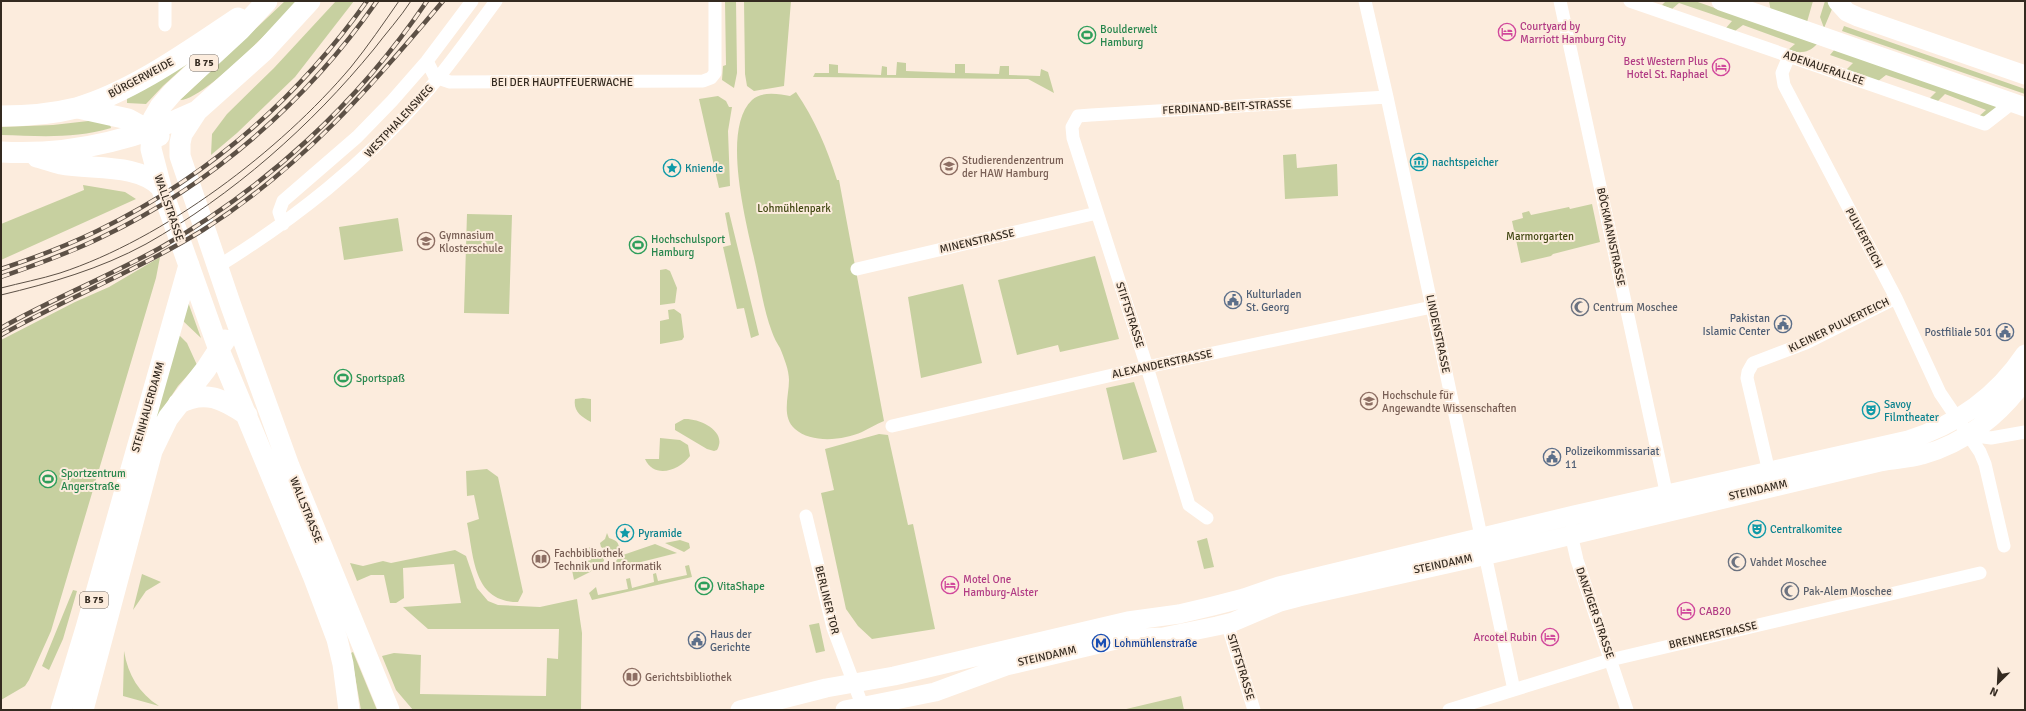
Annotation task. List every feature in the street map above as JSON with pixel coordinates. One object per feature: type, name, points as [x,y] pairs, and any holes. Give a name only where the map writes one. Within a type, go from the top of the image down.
[{"type":"main road","name":"BÜRGERWEIDE","points":[[1,116],[21,116],[76,108],[118,92],[194,48],[262,1]]},
{"type":"main road","name":"BÜRGERWEIDE","points":[[151,131],[154,119],[160,107],[173,92],[240,30],[267,1]]},
{"type":"main road","name":"B 75","points":[[182,164],[180,143],[182,134],[197,111],[264,51],[310,1]]},
{"type":"main road","name":"ADENAUERALLEE","points":[[1721,1],[2018,105]]},
{"type":"main road","points":[[1837,1],[1847,12],[1858,17],[2025,75]]},
{"type":"main road","name":"BÜRGERWEIDE","points":[[76,108],[120,116],[151,131],[171,145],[182,164]]},
{"type":"main road","points":[[1,152],[24,153],[74,149],[121,140],[151,131],[197,111]]},
{"type":"main road","name":"WALLSTRASSE","points":[[151,131],[151,149],[161,187],[219,350],[314,578],[337,639],[343,664],[349,710]]},
{"type":"main road","points":[[24,153],[62,164],[136,172],[154,180],[161,187]]},
{"type":"main road","name":"WALLSTRASSE","points":[[182,164],[217,267],[289,466],[389,710]]},
{"type":"main road","name":"STEINHAUERDAMM","points":[[61,710],[86,628],[186,257]]},
{"type":"main road","name":"WALLSTRASSE","points":[[219,350],[228,331],[231,306]]},
{"type":"main road","name":"STEINHAUERDAMM","points":[[83,710],[148,462],[159,434],[178,404],[219,350]]},
{"type":"main road","name":"STEINDAMM","points":[[857,709],[935,692],[1006,666],[1036,658],[1120,640],[1163,637],[1227,624],[1280,602],[1427,567],[1574,515],[1667,496],[1908,440],[1928,433],[1958,418],[1997,389],[2025,354]]},
{"type":"main road","name":"STEINDAMM","points":[[740,710],[854,683],[894,676],[1128,621],[1179,614],[1230,602],[1279,586],[1482,547],[1571,534],[1880,462],[1922,455],[1969,435],[1992,418],[2025,380]]},
{"type":"main road","points":[[178,404],[189,398],[200,396],[212,397],[234,406],[247,415]]},
{"type":"street","points":[[165,1],[165,25]]},
{"type":"street","name":"WESTPHALENSWEG","points":[[283,224],[279,212],[283,201],[357,137],[392,101],[427,61],[472,1]]},
{"type":"street","name":"WESTPHALENSWEG","points":[[217,267],[283,224],[339,181],[368,154],[396,126],[438,79],[496,1]]},
{"type":"street","name":"BEI DER HAUPTFEUERWACHE","points":[[438,79],[450,82],[694,82],[708,80],[714,76],[716,71],[715,1]]},
{"type":"street","name":"LINDENSTRASSE","points":[[1365,1],[1387,97],[1482,547],[1514,690]]},
{"type":"street","name":"BÖCKMANNSTRASSE","points":[[1560,1],[1667,496]]},
{"type":"street","name":"ADENAUERALLEE","points":[[1630,1],[1985,124],[2018,105]]},
{"type":"street","name":"PULVERTEICH","points":[[1789,56],[1782,73],[1784,85],[1896,298],[1940,392],[1980,452],[1985,464],[2004,546]]},
{"type":"street","points":[[427,61],[431,72],[438,79]]},
{"type":"street","name":"FERDINAND-BEIT-STRASSE","points":[[1072,127],[1078,116],[1387,97]]},
{"type":"street","name":"STIFTSTRASSE","points":[[1072,127],[1073,138],[1147,367],[1189,505],[1207,518]]},
{"type":"street","name":"MINENSTRASSE","points":[[856,269],[1097,213]]},
{"type":"street","name":"KLEINER PULVERTEICH","points":[[1769,472],[1747,378],[1751,366],[1806,344],[1896,298]]},
{"type":"street","name":"ALEXANDERSTRASSE","points":[[892,426],[1147,367],[1432,307]]},
{"type":"street","points":[[1969,435],[1991,438],[2025,432]]},
{"type":"street","name":"DANZIGER STRASSE","points":[[1574,515],[1571,534],[1579,567],[1627,710]]},
{"type":"street","name":"BERLINER TOR","points":[[806,516],[833,628],[854,683],[857,709]]},
{"type":"street","name":"BRENNERSTRASSE","points":[[1449,710],[1610,660],[1980,572]]},
{"type":"street","name":"STIFTSTRASSE","points":[[1227,624],[1254,710]]},
{"type":"green space","points":[[285,1],[298,1],[259,41],[223,74],[206,88],[191,97],[180,100]]},
{"type":"green space","points":[[336,1],[354,1],[295,77],[237,133],[211,155],[212,134],[227,114],[274,68]]},
{"type":"green space","points":[[725,1],[736,1],[737,73],[734,88],[722,80],[723,66],[726,65]]},
{"type":"green space","points":[[744,1],[791,1],[784,86],[754,91],[747,86],[745,74]]},
{"type":"green space","points":[[1666,1],[1695,1],[1817,44],[1804,52],[1788,50],[1795,44],[1743,25],[1735,31],[1726,28],[1732,21],[1679,3],[1672,9],[1662,5]]},
{"type":"green space","points":[[1769,1],[1813,1],[1807,22],[1771,12]]},
{"type":"green space","points":[[1825,1],[1828,2],[1832,9],[1824,28],[1820,17]]},
{"type":"green space","points":[[1844,26],[2025,89],[2025,94],[1842,31]]},
{"type":"green space","points":[[1835,49],[1999,107],[1990,115],[1977,118],[1986,110],[1945,94],[1936,103],[1928,100],[1936,92],[1886,75],[1877,82],[1845,71],[1853,63],[1830,55]]},
{"type":"green space","points":[[196,56],[163,86],[146,104],[127,103],[127,94]]},
{"type":"green space","points":[[897,62],[906,63],[906,71],[955,73],[955,64],[965,64],[965,73],[999,74],[1000,66],[1009,66],[1009,75],[1040,76],[1041,69],[1048,72],[1054,93],[1028,79],[813,77],[815,73],[829,73],[829,64],[838,65],[838,73],[881,75],[882,66],[887,67],[887,75],[896,75]]},
{"type":"green space","name":"Lohmühlenpark","points":[[796,92],[815,124],[825,145],[837,180],[839,180],[884,421],[855,435],[837,439],[819,439],[802,434],[795,429],[788,419],[788,372],[780,348],[769,324],[739,180],[737,156],[738,133],[743,114],[752,100],[765,94],[790,96]]},
{"type":"green space","points":[[718,96],[726,101],[729,107],[732,107],[728,131],[730,186],[719,188],[699,99]]},
{"type":"green space","points":[[97,120],[109,121],[111,128],[97,132],[70,135],[1,135],[1,127],[53,125]]},
{"type":"green space","points":[[1296,154],[1297,168],[1337,164],[1338,196],[1285,199],[1283,155]]},
{"type":"green space","points":[[83,185],[125,192],[136,199],[1,260],[1,224],[84,190]]},
{"type":"green space","name":"Marmorgarten","points":[[1592,204],[1600,242],[1521,263],[1512,221],[1523,218],[1522,213],[1529,211],[1531,215]]},
{"type":"green space","points":[[729,212],[759,335],[751,338],[744,308],[737,309],[723,247],[731,245],[725,213]]},
{"type":"green space","points":[[467,214],[512,215],[509,314],[464,313]]},
{"type":"green space","points":[[398,218],[403,251],[344,260],[339,227]]},
{"type":"green space","points":[[1095,256],[1119,339],[1060,352],[1058,345],[1017,355],[998,280]]},
{"type":"green space","name":"Sportzentrum Angerstraße","points":[[160,257],[156,278],[51,631],[25,686],[1,700],[1,340],[75,302],[109,287]]},
{"type":"green space","points":[[666,269],[670,271],[677,288],[675,303],[660,305],[660,270]]},
{"type":"green space","points":[[963,284],[982,363],[921,378],[908,297]]},
{"type":"green space","points":[[188,302],[201,338],[182,320]]},
{"type":"green space","points":[[674,309],[681,314],[684,337],[682,340],[660,344],[660,321],[669,319],[668,310]]},
{"type":"green space","points":[[179,335],[187,343],[197,365],[178,386],[156,419],[154,418]]},
{"type":"green space","points":[[1134,382],[1157,452],[1123,460],[1106,388]]},
{"type":"green space","points":[[575,399],[591,399],[591,422],[581,416],[575,407]]},
{"type":"green space","points":[[684,419],[704,423],[710,427],[719,437],[717,450],[714,451],[707,449],[675,430],[675,424]]},
{"type":"green space","points":[[879,434],[888,435],[908,525],[913,524],[935,629],[872,639],[858,626],[846,609],[821,493],[834,490],[825,449]]},
{"type":"green space","points":[[660,438],[680,440],[688,445],[690,456],[680,466],[673,469],[660,471],[654,469],[645,459],[659,459]]},
{"type":"green space","points":[[487,469],[498,477],[523,592],[518,602],[503,600],[492,594],[484,586],[474,563],[467,523],[479,519],[474,495],[467,496],[466,471]]},
{"type":"green space","points":[[607,533],[609,538],[616,541],[619,545],[619,547],[612,554],[601,547],[600,543],[605,539]]},
{"type":"green space","points":[[1207,538],[1214,567],[1204,569],[1197,541]]},
{"type":"green space","points":[[680,540],[689,543],[690,548],[684,552],[665,543]]},
{"type":"green space","points":[[655,544],[677,553],[613,569],[612,566],[620,556]]},
{"type":"green space","points":[[589,547],[603,553],[604,561],[590,572],[574,580],[571,565],[591,560]]},
{"type":"green space","points":[[455,550],[466,556],[477,588],[488,601],[498,605],[540,607],[577,599],[582,633],[581,710],[413,710],[396,690],[382,656],[394,653],[421,655],[420,694],[546,696],[547,658],[558,659],[559,629],[428,629],[403,607],[461,603],[454,564],[403,568],[404,598],[396,603],[390,603],[384,575],[371,575],[357,581],[350,563],[363,566],[383,561],[391,563]]},
{"type":"green space","points":[[689,565],[692,577],[592,600],[589,593],[596,587],[598,595],[628,589],[626,579],[630,578],[632,588],[654,582],[653,574],[656,573],[658,581],[687,575],[685,566]]},
{"type":"green space","points":[[142,574],[161,582],[146,591],[133,610]]},
{"type":"green space","points":[[73,590],[77,591],[63,639],[49,670],[42,666]]},
{"type":"green space","points":[[819,623],[825,651],[816,653],[809,625]]},
{"type":"green space","points":[[124,651],[128,668],[136,683],[152,701],[159,706],[123,696]]},
{"type":"green space","points":[[353,652],[377,710],[361,710],[351,653]]},
{"type":"green space","points":[[1181,696],[1184,710],[1122,710]]},
{"type":"tram line","points":[[1,288],[60,273],[99,258],[139,238],[179,215],[218,189],[290,130],[322,99],[351,67],[399,1]]},
{"type":"tram line","points":[[1,295],[57,280],[111,261],[146,244],[209,204],[269,157],[324,105],[374,49],[411,1]]},
{"type":"railway","points":[[1,269],[50,252],[97,231],[137,210],[212,161],[247,133],[280,103],[311,71],[340,37],[367,1]]},
{"type":"railway","points":[[1,277],[65,254],[143,216],[182,192],[219,165],[255,137],[320,73],[350,38],[377,1]]},
{"type":"railway","points":[[1,328],[40,307],[158,249],[197,225],[272,171],[307,141],[340,108],[371,74],[427,1]]},
{"type":"railway","points":[[1,335],[153,258],[203,230],[238,206],[302,154],[332,125],[388,65],[443,1]]},
{"type":"place","name":"Courtyard by Marriott Hamburg City","points":[[1507,32]]},
{"type":"place","name":"Boulderwelt Hamburg","points":[[1087,35]]},
{"type":"place","name":"Best Western Plus Hotel St. Raphael","points":[[1721,67]]},
{"type":"place","name":"nachtspeicher","points":[[1419,162]]},
{"type":"place","name":"Studierendenzentrum der HAW Hamburg","points":[[949,166]]},
{"type":"place","name":"Kniende","points":[[672,168]]},
{"type":"place","name":"Gymnasium Klosterschule","points":[[426,241]]},
{"type":"place","name":"Hochschulsport Hamburg","points":[[638,245]]},
{"type":"place","name":"Kulturladen St. Georg","points":[[1233,300]]},
{"type":"place","name":"Centrum Moschee","points":[[1580,307]]},
{"type":"place","name":"Pakistan Islamic Center","points":[[1783,324]]},
{"type":"place","name":"Postfiliale 501","points":[[2005,332]]},
{"type":"place","name":"Sportspaß","points":[[343,378]]},
{"type":"place","name":"Hochschule für Angewandte Wissenschaften","points":[[1369,401]]},
{"type":"place","name":"Savoy Filmtheater","points":[[1871,410]]},
{"type":"place","name":"Polizeikommissariat 11","points":[[1552,457]]},
{"type":"place","name":"Sportzentrum Angerstraße","points":[[48,479]]},
{"type":"place","name":"Centralkomitee","points":[[1757,529]]},
{"type":"place","name":"Pyramide","points":[[625,533]]},
{"type":"place","name":"Fachbibliothek Technik und Informatik","points":[[541,559]]},
{"type":"place","name":"Vahdet Moschee","points":[[1737,562]]},
{"type":"place","name":"Motel One Hamburg-Alster","points":[[950,585]]},
{"type":"place","name":"VitaShape","points":[[704,586]]},
{"type":"place","name":"Pak-Alem Moschee","points":[[1790,591]]},
{"type":"place","name":"CAB20","points":[[1686,611]]},
{"type":"place","name":"Arcotel Rubin","points":[[1550,637]]},
{"type":"place","name":"Haus der Gerichte","points":[[697,640]]},
{"type":"place","name":"Lohmühlenstraße","points":[[1101,643]]},
{"type":"place","name":"Gerichtsbibliothek","points":[[632,677]]}]
